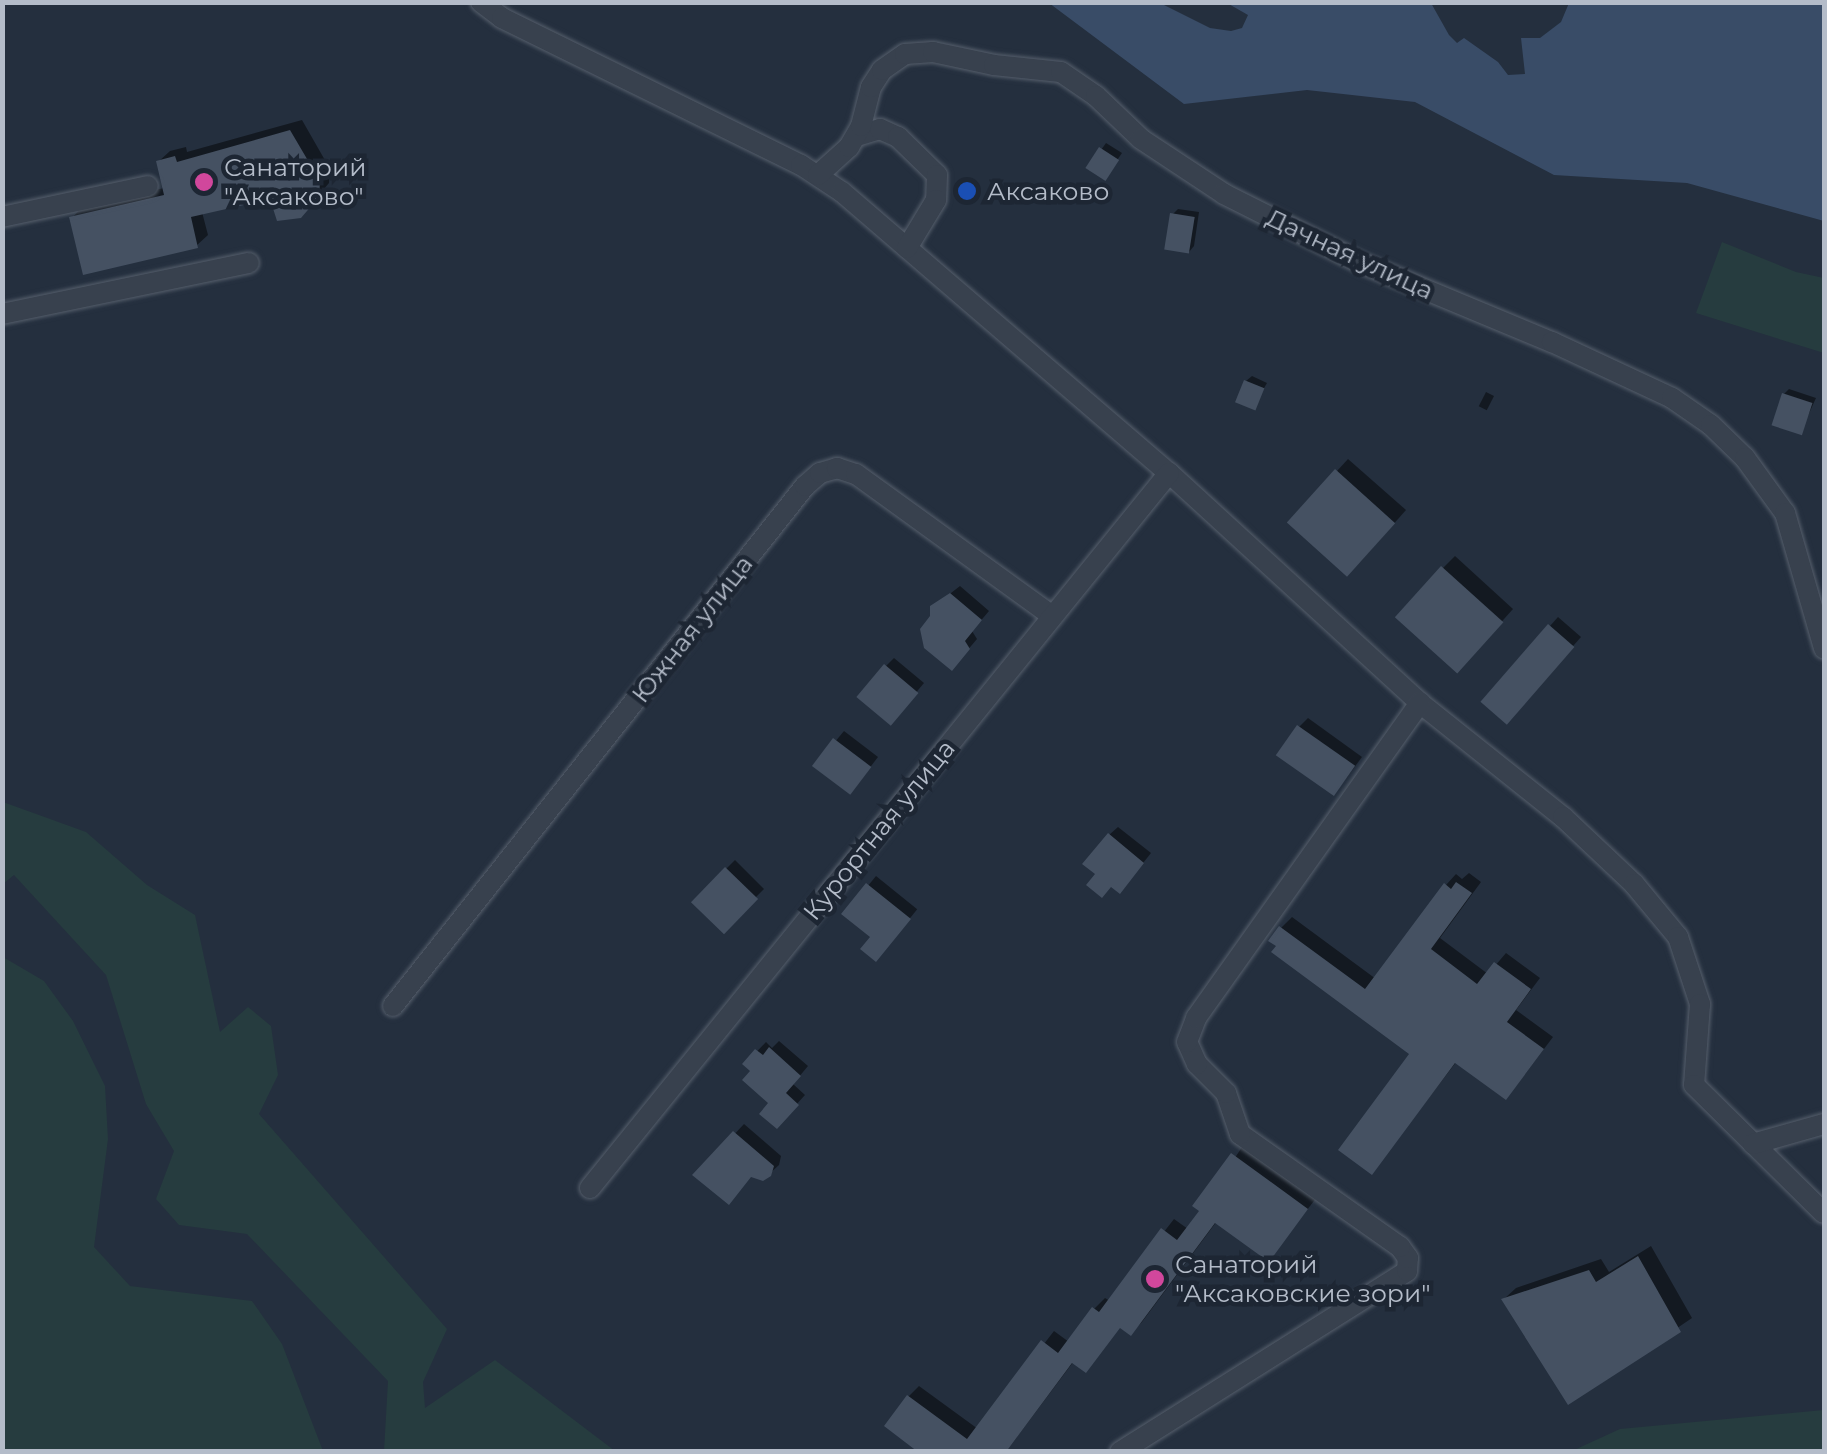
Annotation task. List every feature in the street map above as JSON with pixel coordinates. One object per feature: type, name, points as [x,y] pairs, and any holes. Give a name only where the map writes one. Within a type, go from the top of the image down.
[{"type":"street","points":[[481,2],[502,18],[818,175],[1169,472],[1420,703],[1563,817],[1634,884],[1678,937],[1700,1004],[1694,1085],[1824,1213]]},
{"type":"street","name":"Дачная улица","points":[[818,175],[857,136],[871,86],[882,70],[905,54],[933,52],[994,65],[1061,72],[1096,96],[1141,139],[1224,194],[1356,261],[1552,342],[1672,398],[1711,425],[1745,458],[1785,513],[1824,648]]},
{"type":"street","points":[[857,136],[880,129],[898,137],[937,174],[936,200],[907,248]]},
{"type":"street","points":[[2,218],[148,186]]},
{"type":"street","points":[[2,314],[250,262]]},
{"type":"street","name":"Южная улица","points":[[392,1006],[804,486],[820,473],[837,468],[856,474],[1052,616]]},
{"type":"street","name":"Курортная улица","points":[[590,1188],[1169,472]]},
{"type":"street","points":[[1120,1452],[1407,1271],[1408,1258],[1400,1247],[1240,1134],[1226,1094],[1197,1064],[1187,1042],[1196,1018],[1420,703]]},
{"type":"street","points":[[1754,1144],[1824,1124]]},
{"type":"green space","points":[[1722,242],[1796,272],[1824,278],[1824,353],[1696,313]]},
{"type":"green space","points":[[3,802],[86,832],[147,885],[195,915],[220,1032],[248,1007],[271,1026],[278,1075],[259,1114],[447,1329],[423,1382],[425,1408],[495,1360],[615,1451],[384,1451],[388,1381],[247,1234],[179,1225],[156,1199],[174,1151],[146,1104],[106,975],[14,875],[3,884]]},
{"type":"green space","points":[[3,957],[44,981],[73,1021],[105,1086],[108,1139],[94,1247],[130,1286],[252,1301],[282,1344],[323,1451],[3,1451]]},
{"type":"green space","points":[[1824,1410],[1824,1451],[1572,1451],[1620,1429]]},
{"type":"water","points":[[1049,3],[1160,3],[1210,28],[1231,31],[1242,28],[1248,15],[1227,3],[1431,3],[1457,43],[1464,38],[1498,62],[1508,75],[1525,74],[1521,38],[1540,38],[1561,22],[1569,3],[1824,3],[1824,221],[1687,183],[1554,175],[1415,102],[1307,90],[1184,104]]},
{"type":"building","points":[[290,130],[320,181],[319,197],[301,218],[277,221],[270,199],[191,217],[198,248],[83,275],[69,217],[164,195],[156,161],[175,156],[177,162]]},
{"type":"building","points":[[1099,147],[1119,160],[1106,181],[1085,168]]},
{"type":"building","points":[[1170,213],[1195,217],[1189,253],[1164,250]]},
{"type":"building","points":[[1244,380],[1264,388],[1255,410],[1235,402]]},
{"type":"building","points":[[1782,393],[1812,403],[1802,435],[1771,425]]},
{"type":"building","points":[[1335,469],[1395,523],[1347,577],[1287,523]]},
{"type":"building","points":[[1441,566],[1503,622],[1457,673],[1395,617]]},
{"type":"building","points":[[950,593],[982,620],[965,641],[970,649],[952,671],[924,648],[920,629],[930,616],[930,606]]},
{"type":"building","points":[[1548,624],[1574,647],[1507,725],[1480,702]]},
{"type":"building","points":[[884,664],[918,693],[891,726],[856,697]]},
{"type":"building","points":[[1297,725],[1355,766],[1334,796],[1276,755]]},
{"type":"building","points":[[833,738],[871,767],[850,795],[812,766]]},
{"type":"building","points":[[1108,833],[1144,863],[1120,894],[1111,887],[1102,898],[1086,885],[1095,874],[1082,864]]},
{"type":"building","points":[[725,867],[758,899],[724,934],[691,902]]},
{"type":"building","points":[[1456,882],[1472,893],[1431,949],[1477,984],[1494,962],[1531,989],[1507,1022],[1544,1049],[1506,1100],[1455,1063],[1372,1175],[1338,1150],[1409,1054],[1271,952],[1276,946],[1268,941],[1279,926],[1365,989],[1444,883],[1451,889]]},
{"type":"building","points":[[866,883],[911,919],[876,962],[860,949],[870,937],[841,914]]},
{"type":"building","points":[[769,1047],[801,1076],[786,1093],[799,1105],[777,1129],[759,1114],[768,1103],[742,1080],[750,1071],[742,1064],[755,1049],[763,1055]]},
{"type":"building","points":[[733,1131],[774,1166],[771,1176],[763,1181],[751,1177],[729,1205],[692,1175]]},
{"type":"building","points":[[1231,1153],[1308,1209],[1269,1262],[1215,1223],[1131,1336],[1120,1328],[1086,1373],[1072,1363],[1006,1452],[918,1452],[884,1426],[907,1395],[967,1439],[1041,1340],[1058,1353],[1092,1307],[1099,1312],[1161,1228],[1177,1240],[1199,1211],[1192,1206]]},
{"type":"building","points":[[1638,1256],[1681,1332],[1568,1405],[1501,1299],[1589,1270],[1596,1282]]},
{"type":"place","name":"Санаторий \"Аксаково\"","points":[[204,182]]},
{"type":"place","name":"Аксаково","points":[[967,191]]},
{"type":"place","name":"Санаторий \"Аксаковские зори\"","points":[[1155,1279]]}]
